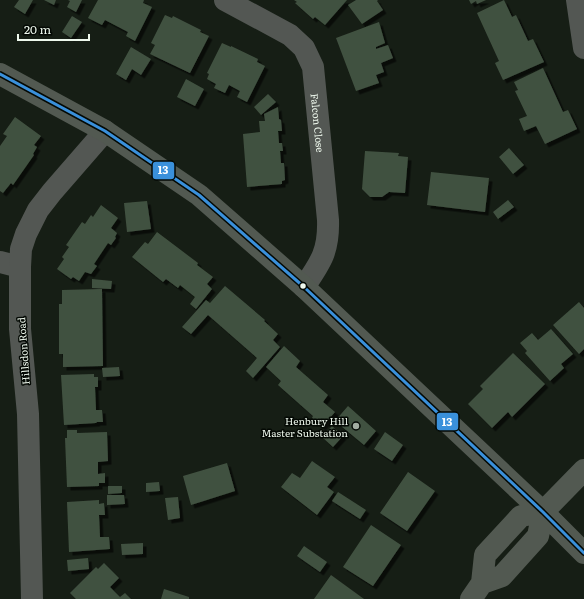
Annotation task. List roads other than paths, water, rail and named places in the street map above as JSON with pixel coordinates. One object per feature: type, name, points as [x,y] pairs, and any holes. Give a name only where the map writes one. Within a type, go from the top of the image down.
[{"type":"main road","points":[[0,74],[105,131],[199,195],[304,287],[543,512],[584,553]]},
{"type":"main road","points":[[477,591],[485,555],[488,551],[521,516],[543,512],[584,470]]},
{"type":"street","name":"Falcon Close","points":[[225,0],[290,34],[304,48],[313,67],[328,220],[328,237],[321,262],[304,287]]},
{"type":"street","points":[[577,0],[584,48]]},
{"type":"street","name":"Hillsdon Road","points":[[32,599],[28,414],[20,329],[10,264],[21,249],[26,234],[38,210],[105,131]]},
{"type":"place","name":"Henbury Hill Master Substation","points":[[356,426]]}]
